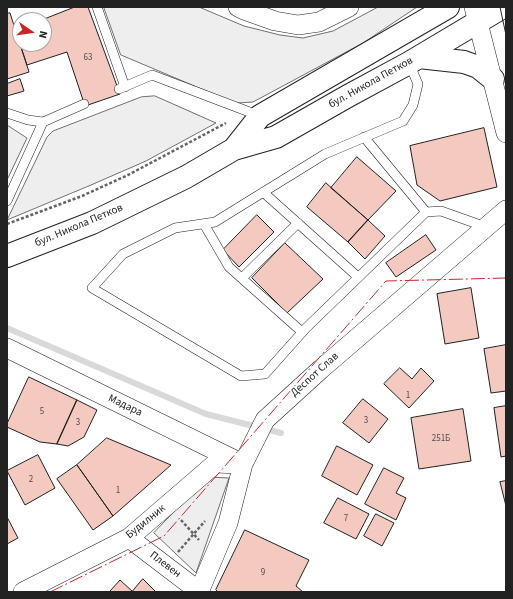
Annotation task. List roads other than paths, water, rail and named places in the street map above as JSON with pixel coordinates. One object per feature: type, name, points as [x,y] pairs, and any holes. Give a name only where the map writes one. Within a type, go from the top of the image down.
[{"type":"highway","name":"бул. Никола Петков","points":[[234,148],[254,114],[448,7]]},
{"type":"highway","name":"бул. Никола Петков","points":[[7,256],[92,223],[186,177],[234,148],[276,137],[414,60],[476,14],[503,7]]},
{"type":"highway","points":[[414,60],[464,62],[478,67],[492,79]]},
{"type":"street","points":[[238,7],[275,21],[298,24],[319,22],[349,7]]},
{"type":"street","points":[[476,14],[506,134]]},
{"type":"street","name":"Деспот Слав","points":[[200,592],[228,523],[243,464],[265,420],[327,364],[506,210]]},
{"type":"street","name":"Мадара","points":[[7,348],[243,464]]},
{"type":"street","name":"Будилник","points":[[23,592],[129,538],[216,463],[243,464]]},
{"type":"street","name":"Плевен","points":[[129,538],[200,592]]},
{"type":"lane","points":[[97,7],[122,88],[152,75],[254,114]]},
{"type":"lane","points":[[414,60],[418,84],[413,105],[403,121],[325,154],[215,222],[175,228],[123,254],[92,288],[241,376],[265,374],[302,332],[426,212],[441,211],[486,227]]},
{"type":"lane","points":[[7,113],[28,120],[43,122],[84,104]]},
{"type":"lane","points":[[7,200],[43,122]]},
{"type":"lane","points":[[364,137],[426,212]]},
{"type":"lane","points":[[263,192],[358,277]]},
{"type":"lane","points":[[242,278],[298,223]]},
{"type":"lane","points":[[204,224],[229,267],[302,332]]},
{"type":"waterway","points":[[7,328],[206,414],[281,433]]},
{"type":"tram line","points":[[500,7],[506,35]]}]
